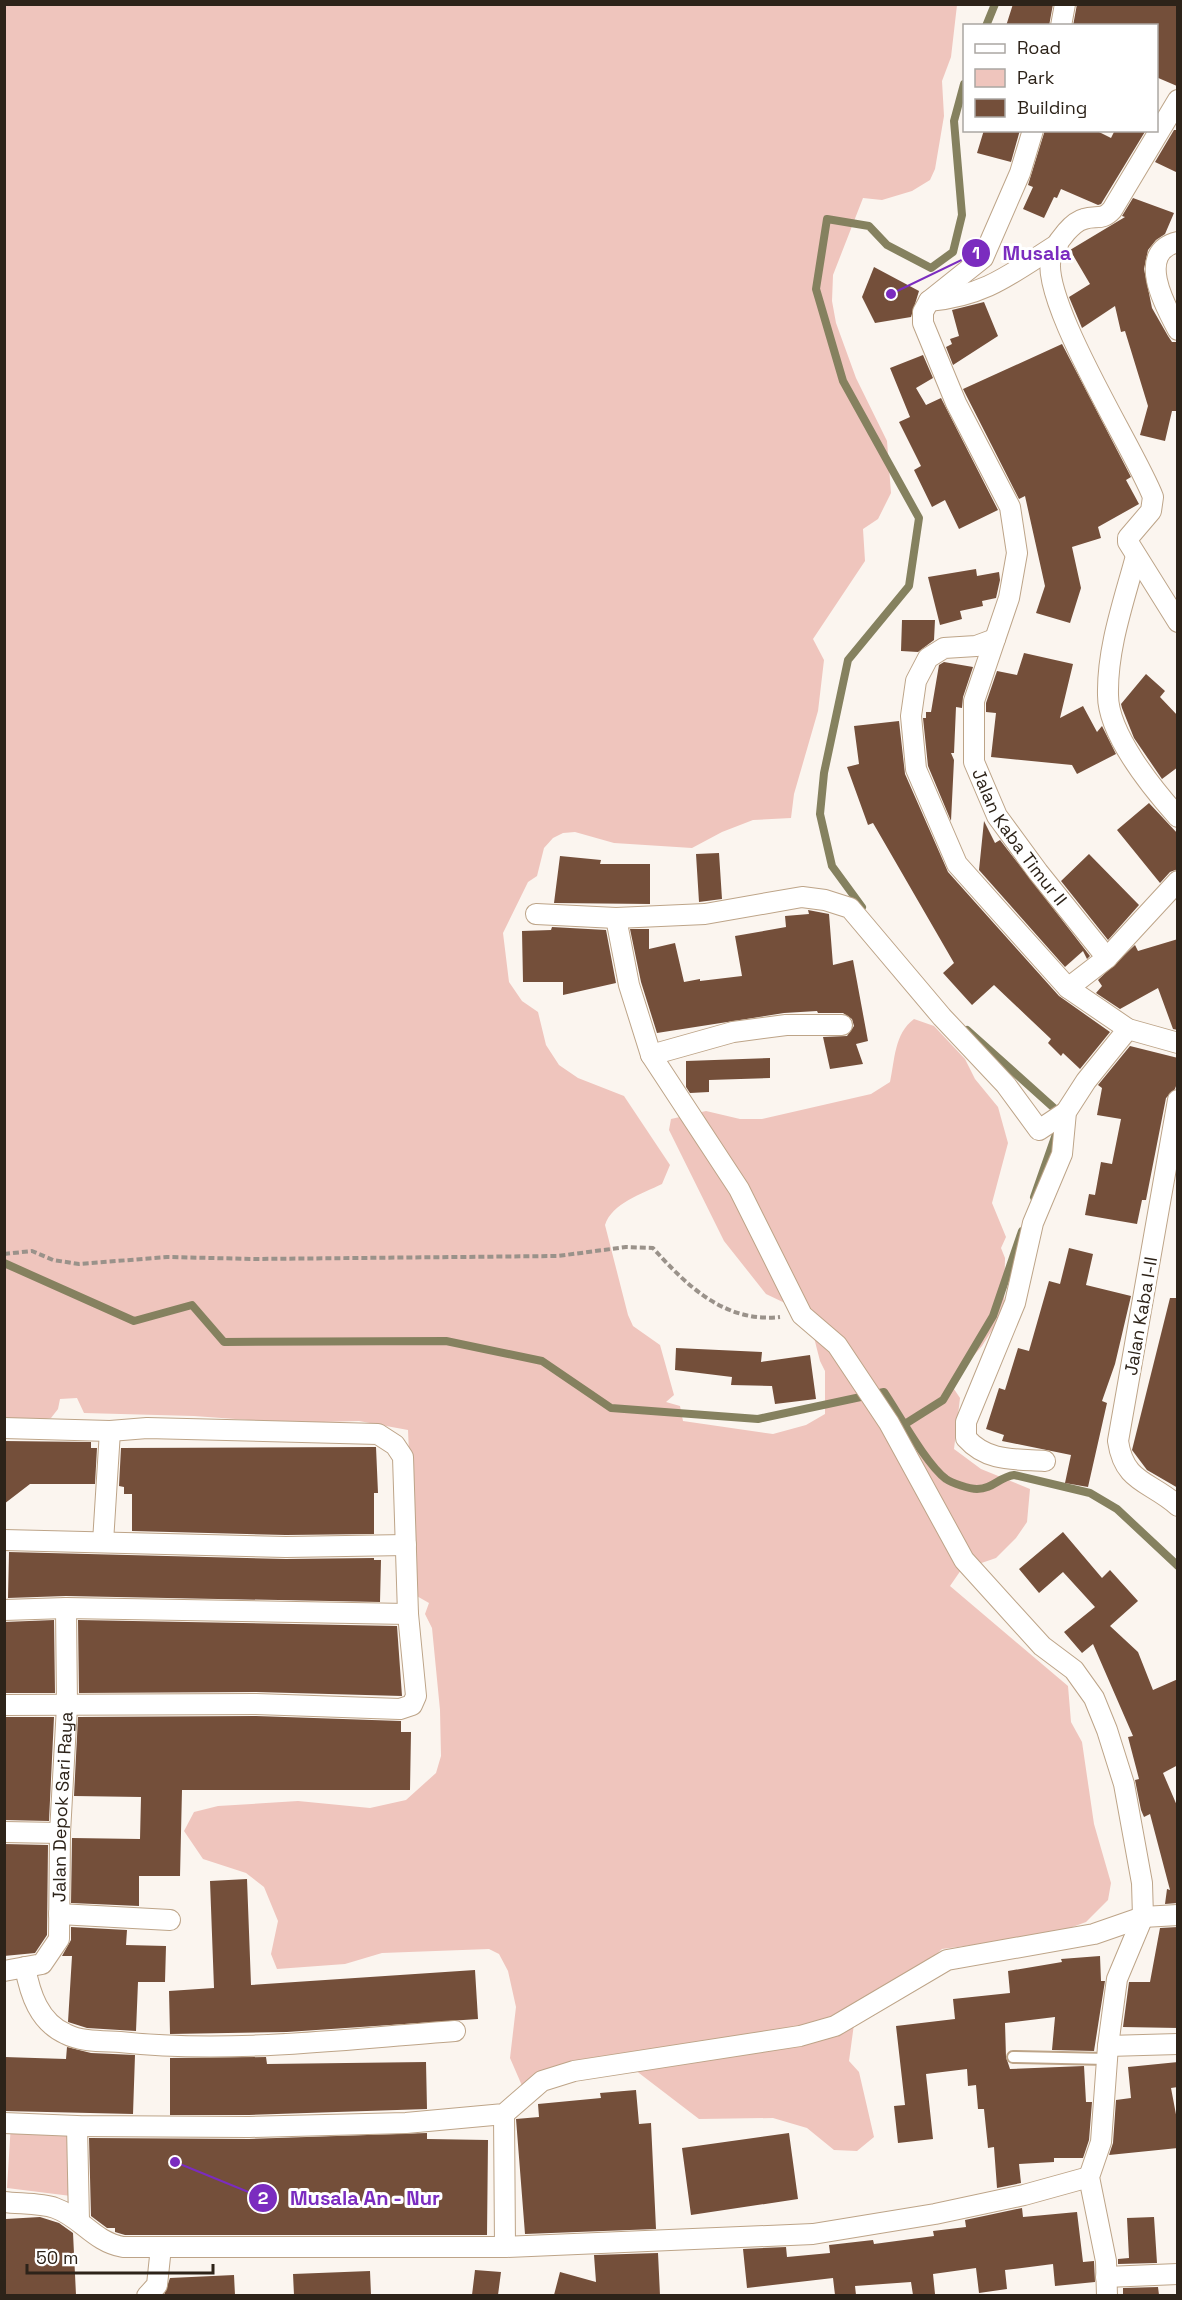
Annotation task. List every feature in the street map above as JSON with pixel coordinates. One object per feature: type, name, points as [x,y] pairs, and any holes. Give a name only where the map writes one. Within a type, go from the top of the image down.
[{"type":"street","points":[[1061,24],[1065,4]]},
{"type":"street","points":[[1177,103],[1109,214],[1098,219],[1082,219],[1075,223],[1052,253],[1051,283],[1067,325],[1153,497],[1151,511],[1128,538],[1136,556],[1178,622]]},
{"type":"street","points":[[928,301],[983,258],[1020,173],[1032,132]]},
{"type":"street","points":[[1178,242],[1167,244],[1157,256],[1155,266],[1162,297],[1178,330]]},
{"type":"street","points":[[928,301],[972,295],[1000,282],[1059,244]]},
{"type":"street","name":"Jalan Kaba Timur II","points":[[928,301],[923,312],[923,323],[956,403],[1010,507],[1017,552],[1009,598],[974,701],[974,762],[997,816],[1038,872],[1107,958]]},
{"type":"street","points":[[1136,556],[1113,640],[1107,697],[1115,727],[1155,792],[1178,817]]},
{"type":"street","points":[[995,639],[976,646],[944,648],[928,658],[921,668],[911,716],[916,770],[957,864],[1068,988],[1128,1029],[1178,1043]]},
{"type":"street","points":[[1068,988],[1107,958],[1178,881]]},
{"type":"street","points":[[536,914],[616,918],[705,914],[802,897],[825,900],[850,908],[942,1017],[1006,1085],[1039,1130],[1059,1117],[1128,1029]]},
{"type":"street","points":[[616,918],[629,985],[651,1055],[739,1189],[802,1315],[837,1345],[889,1423],[964,1560],[1042,1646],[1074,1670],[1094,1698],[1124,1784],[1142,1883],[1143,1917],[1117,1979],[1107,2052],[1101,2142],[1089,2176],[1107,2261],[1107,2286],[1178,2274]]},
{"type":"street","points":[[651,1055],[733,1032],[786,1025],[842,1024]]},
{"type":"street","name":"Jalan Kaba I-II","points":[[1178,1100],[1118,1440],[1120,1457],[1131,1474],[1164,1494],[1178,1506]]},
{"type":"street","points":[[1045,1461],[995,1458],[974,1447],[966,1438],[966,1422],[990,1357],[1015,1303],[1033,1223],[1062,1154],[1059,1117]]},
{"type":"street","points":[[4,1428],[110,1431],[147,1428],[378,1434],[395,1445],[403,1457],[408,1614],[416,1696],[407,1707],[400,1710],[256,1704],[4,1705]]},
{"type":"street","points":[[103,1542],[110,1431]]},
{"type":"street","points":[[4,1540],[286,1547],[406,1545]]},
{"type":"street","points":[[4,1610],[66,1608],[408,1614]]},
{"type":"street","name":"Jalan Depok Sari Raya","points":[[4,1971],[42,1964],[59,1939],[60,1833],[67,1706],[66,1608]]},
{"type":"street","points":[[4,1832],[60,1833]]},
{"type":"street","points":[[59,1914],[170,1920]]},
{"type":"street","points":[[4,2123],[77,2126],[249,2127],[406,2123],[504,2114],[542,2081],[574,2071],[800,2036],[835,2026],[947,1960],[1094,1934],[1143,1917],[1178,1915]]},
{"type":"street","points":[[25,1967],[31,1997],[42,2013],[66,2035],[81,2038],[163,2047],[236,2047],[455,2031]]},
{"type":"street","points":[[1107,2052],[1178,2044]]},
{"type":"street","points":[[504,2114],[505,2247]]},
{"type":"street","points":[[77,2126],[79,2221]]},
{"type":"street","points":[[4,2202],[55,2207],[79,2221],[92,2234],[116,2246],[505,2247],[813,2234],[935,2214],[1024,2195],[1089,2176]]},
{"type":"street","points":[[147,2295],[157,2285],[161,2247]]},
{"type":"lane","points":[[1013,2057],[1107,2052]]},
{"type":"path","points":[[4,1254],[32,1251],[53,1260],[79,1264],[167,1257],[255,1259],[558,1256],[626,1247],[652,1248],[682,1281],[722,1308],[763,1319],[802,1315]]},
{"type":"green space","points":[[5,5],[957,5],[951,57],[942,81],[944,116],[935,169],[930,180],[912,191],[882,200],[863,198],[833,275],[832,301],[836,323],[856,378],[887,441],[891,493],[878,519],[863,529],[865,561],[813,639],[824,660],[818,711],[794,794],[791,818],[753,820],[722,832],[692,848],[614,843],[575,832],[563,833],[553,838],[544,848],[537,876],[528,882],[503,933],[509,982],[522,1001],[538,1012],[546,1045],[559,1065],[578,1078],[624,1096],[670,1165],[662,1184],[621,1205],[609,1217],[605,1225],[628,1315],[633,1326],[660,1345],[674,1395],[666,1402],[680,1406],[683,1421],[773,1434],[806,1425],[825,1414],[825,1371],[820,1361],[808,1314],[766,1294],[724,1241],[669,1130],[671,1119],[706,1111],[740,1119],[762,1119],[871,1094],[890,1082],[899,1040],[907,1025],[914,1019],[934,1026],[965,1059],[975,1079],[998,1107],[1008,1143],[992,1203],[1006,1237],[1001,1248],[1005,1258],[1004,1311],[982,1346],[950,1383],[960,1398],[954,1449],[981,1469],[1030,1489],[1027,1522],[1016,1538],[996,1558],[961,1570],[950,1586],[1068,1686],[1071,1722],[1082,1742],[1094,1824],[1111,1883],[1108,1900],[1086,1922],[1051,1935],[942,1949],[923,1966],[857,2002],[849,2061],[859,2072],[874,2137],[857,2151],[834,2150],[807,2128],[773,2118],[699,2119],[635,2070],[523,2088],[510,2058],[516,2007],[508,1971],[499,1954],[489,1949],[382,1953],[345,1964],[277,1969],[271,1954],[278,1921],[264,1887],[246,1873],[203,1859],[184,1831],[194,1812],[218,1806],[298,1801],[370,1808],[406,1800],[436,1773],[441,1756],[440,1710],[432,1628],[425,1614],[429,1603],[415,1595],[408,1430],[359,1421],[288,1423],[194,1416],[84,1413],[77,1398],[60,1399],[58,1409],[51,1418],[5,1419]]},
{"type":"green space","points":[[11,2123],[77,2126],[79,2197],[7,2188]]},
{"type":"building","points":[[1013,4],[1053,4],[1049,24],[1007,24]]},
{"type":"building","points":[[1077,4],[1178,4],[1177,86],[1158,78],[1158,24],[1073,24]]},
{"type":"building","points":[[1174,130],[1177,130],[1176,172],[1155,162]]},
{"type":"building","points":[[983,132],[1019,132],[1011,162],[977,153]]},
{"type":"building","points":[[1044,132],[1099,132],[1111,138],[1114,132],[1145,132],[1101,204],[1098,205],[1061,189],[1057,198],[1054,197],[1044,218],[1023,209],[1033,187],[1028,185]]},
{"type":"building","points":[[1133,198],[1174,213],[1165,234],[1148,250],[1144,269],[1152,308],[1172,342],[1178,342],[1178,411],[1172,411],[1165,441],[1140,435],[1148,406],[1125,331],[1121,332],[1115,306],[1082,328],[1069,297],[1090,284],[1070,250],[1125,217],[1122,216]]},
{"type":"building","points":[[874,267],[919,291],[911,317],[875,323],[862,297]]},
{"type":"building","points":[[984,302],[998,336],[953,365],[946,347],[952,344],[950,339],[959,336],[952,310]]},
{"type":"building","points":[[1062,344],[1131,477],[1126,480],[1139,504],[1098,527],[1101,538],[1072,547],[1081,588],[1070,623],[1036,613],[1045,586],[1025,496],[1019,499],[963,389]]},
{"type":"building","points":[[923,355],[933,378],[916,388],[926,405],[941,398],[998,510],[959,529],[945,500],[932,507],[914,470],[921,466],[899,422],[910,417],[890,368]]},
{"type":"building","points":[[976,569],[977,576],[999,572],[1000,580],[996,598],[982,601],[983,606],[960,611],[962,619],[940,625],[928,577]]},
{"type":"building","points":[[902,620],[935,620],[934,640],[918,652],[901,651]]},
{"type":"building","points":[[1024,653],[1073,664],[1060,718],[1083,706],[1097,732],[1102,726],[1116,754],[1077,774],[1072,765],[991,757],[996,713],[986,712],[986,703],[997,671],[1017,675]]},
{"type":"building","points":[[944,662],[973,667],[963,697],[962,708],[956,707],[954,753],[951,753],[954,760],[951,821],[928,766],[923,718],[926,718],[926,712],[931,712],[939,665]]},
{"type":"building","points":[[1146,674],[1165,691],[1160,697],[1178,716],[1178,767],[1162,779],[1134,738],[1121,704]]},
{"type":"building","points":[[899,721],[905,774],[948,872],[1059,996],[1110,1032],[1080,1069],[1063,1053],[1061,1056],[1048,1043],[1051,1039],[994,985],[972,1005],[943,973],[954,963],[873,823],[868,825],[847,767],[859,764],[854,726]]},
{"type":"building","points":[[1149,803],[1178,834],[1178,869],[1170,872],[1160,883],[1117,830]]},
{"type":"building","points":[[984,821],[995,843],[1000,840],[1090,956],[1087,959],[1083,951],[1065,967],[979,870]]},
{"type":"building","points":[[719,853],[722,899],[699,902],[696,854]]},
{"type":"building","points":[[1089,854],[1139,905],[1108,940],[1061,881]]},
{"type":"building","points":[[560,856],[601,860],[600,864],[650,864],[650,904],[554,903]]},
{"type":"building","points":[[808,910],[829,914],[833,965],[853,960],[868,1041],[856,1044],[863,1064],[830,1069],[823,1037],[847,1036],[854,1026],[852,1019],[843,1013],[818,1013],[817,1011],[784,1013],[657,1033],[641,982],[630,929],[649,929],[649,949],[675,943],[684,982],[700,979],[700,981],[742,976],[735,936],[786,927],[785,916],[809,914]]},
{"type":"building","points":[[552,927],[606,930],[616,983],[563,995],[563,982],[523,982],[522,931],[551,930]]},
{"type":"building","points":[[1178,939],[1178,1030],[1173,1029],[1158,988],[1120,1009],[1096,993],[1102,986],[1098,980],[1135,945],[1138,951]]},
{"type":"building","points":[[1130,1046],[1178,1058],[1178,1080],[1175,1089],[1166,1098],[1146,1200],[1142,1200],[1137,1224],[1085,1215],[1089,1194],[1095,1195],[1101,1162],[1112,1164],[1121,1119],[1097,1115],[1102,1088],[1098,1085]]},
{"type":"building","points":[[770,1058],[770,1078],[709,1080],[709,1092],[690,1093],[686,1087],[686,1061]]},
{"type":"building","points":[[1069,1248],[1093,1254],[1086,1285],[1131,1296],[1115,1364],[1102,1401],[1107,1403],[1088,1487],[1065,1483],[1071,1455],[1002,1441],[1004,1435],[986,1429],[999,1388],[1005,1390],[1018,1348],[1029,1351],[1049,1281],[1060,1284]]},
{"type":"building","points":[[1170,1298],[1178,1298],[1178,1488],[1147,1470],[1132,1450]]},
{"type":"building","points":[[676,1348],[762,1352],[761,1362],[810,1355],[816,1399],[775,1404],[772,1386],[731,1385],[732,1377],[675,1370]]},
{"type":"building","points":[[4,1441],[91,1442],[91,1448],[97,1448],[95,1484],[30,1484],[4,1504]]},
{"type":"building","points":[[376,1447],[378,1493],[374,1493],[374,1534],[286,1535],[132,1531],[132,1494],[124,1494],[124,1487],[119,1486],[121,1448]]},
{"type":"building","points":[[1063,1532],[1102,1578],[1110,1570],[1138,1601],[1110,1626],[1138,1652],[1153,1690],[1178,1679],[1178,1765],[1163,1773],[1178,1808],[1178,1903],[1165,1904],[1167,1889],[1170,1890],[1150,1814],[1144,1817],[1141,1810],[1135,1780],[1139,1779],[1128,1737],[1133,1736],[1093,1644],[1082,1653],[1064,1632],[1095,1607],[1063,1572],[1039,1593],[1019,1569]]},
{"type":"building","points":[[9,1552],[286,1559],[374,1558],[374,1560],[381,1560],[380,1602],[66,1596],[8,1598]]},
{"type":"building","points":[[54,1620],[55,1693],[4,1693],[4,1622]]},
{"type":"building","points":[[78,1620],[397,1626],[402,1696],[256,1692],[79,1693]]},
{"type":"building","points":[[256,1716],[401,1721],[401,1732],[411,1732],[410,1790],[182,1790],[180,1876],[139,1876],[139,1906],[71,1903],[72,1838],[140,1839],[141,1797],[74,1796],[78,1717]]},
{"type":"building","points":[[4,1717],[54,1717],[49,1821],[4,1820]]},
{"type":"building","points":[[4,1844],[48,1845],[47,1935],[35,1953],[4,1956]]},
{"type":"building","points":[[247,1879],[251,1985],[475,1970],[478,2019],[287,2032],[170,2034],[169,1991],[214,1988],[210,1881]]},
{"type":"building","points":[[71,1927],[127,1930],[126,1945],[166,1946],[165,1982],[138,1982],[136,2031],[87,2028],[68,2022],[72,1956],[62,1956],[71,1940]]},
{"type":"building","points":[[1178,1927],[1178,2028],[1123,2027],[1129,1982],[1150,1982],[1160,1928]]},
{"type":"building","points":[[1100,1956],[1101,1981],[1105,1981],[1094,2051],[1052,2050],[1055,2017],[1005,2023],[1006,2057],[1010,2069],[1084,2066],[1086,2102],[1092,2102],[1089,2140],[1083,2158],[1054,2158],[1054,2162],[1019,2164],[1021,2183],[997,2188],[994,2147],[988,2148],[984,2109],[978,2109],[976,2085],[968,2086],[967,2069],[926,2074],[933,2139],[898,2143],[894,2106],[905,2105],[896,2026],[955,2019],[953,1999],[1010,1993],[1008,1971],[1062,1962],[1061,1959]]},
{"type":"building","points":[[67,2047],[91,2053],[135,2055],[133,2114],[4,2111],[4,2057],[66,2059]]},
{"type":"building","points":[[266,2057],[267,2064],[426,2062],[427,2109],[249,2115],[170,2115],[170,2058]]},
{"type":"building","points":[[1178,2062],[1178,2087],[1171,2088],[1178,2125],[1178,2148],[1109,2155],[1113,2143],[1116,2100],[1131,2098],[1128,2067]]},
{"type":"building","points":[[636,2090],[639,2124],[651,2123],[656,2229],[525,2234],[516,2119],[539,2117],[538,2104],[601,2098],[600,2093]]},
{"type":"building","points":[[427,2133],[427,2139],[488,2140],[487,2235],[125,2235],[115,2232],[115,2228],[107,2228],[91,2216],[89,2138],[249,2139]]},
{"type":"building","points":[[789,2133],[798,2199],[691,2215],[682,2148]]},
{"type":"building","points":[[1022,2208],[1023,2217],[1077,2212],[1083,2262],[1094,2261],[1095,2282],[1055,2286],[1053,2264],[1005,2270],[1007,2289],[979,2293],[976,2268],[933,2274],[935,2294],[913,2295],[911,2282],[855,2286],[856,2295],[835,2295],[833,2278],[747,2288],[743,2249],[786,2247],[787,2257],[830,2253],[829,2245],[873,2240],[874,2244],[934,2236],[933,2231],[966,2227],[965,2220]]},
{"type":"building","points":[[40,2217],[59,2223],[73,2233],[76,2295],[4,2295],[6,2219]]},
{"type":"building","points":[[1154,2217],[1157,2263],[1118,2264],[1118,2259],[1129,2258],[1127,2218]]},
{"type":"building","points":[[658,2253],[660,2295],[554,2295],[560,2272],[596,2282],[594,2255]]},
{"type":"building","points":[[475,2270],[501,2272],[498,2295],[472,2295]]},
{"type":"building","points":[[370,2271],[371,2295],[294,2295],[293,2274]]},
{"type":"building","points":[[234,2275],[235,2295],[164,2295],[170,2278]]},
{"type":"building","points":[[1158,2287],[1159,2295],[1123,2295],[1123,2288]]},
{"type":"waterway","points":[[987,24],[995,4]]},
{"type":"waterway","points":[[862,907],[832,866],[820,814],[824,773],[848,660],[909,586],[919,518],[843,381],[816,289],[827,219],[869,226],[887,245],[931,268],[953,252],[962,215],[954,121],[963,88]]},
{"type":"waterway","points":[[967,1030],[1054,1108],[1056,1117]]},
{"type":"waterway","points":[[1034,1197],[1056,1134]]},
{"type":"waterway","points":[[905,1424],[943,1400],[993,1316],[1022,1231]]},
{"type":"waterway","points":[[4,1263],[134,1321],[192,1305],[224,1342],[446,1341],[542,1361],[611,1408],[758,1419],[884,1392],[922,1451],[946,1479],[961,1486],[977,1489],[1014,1475],[1090,1493],[1117,1509],[1178,1566]]},
{"type":"place","name":"Musala","points":[[891,294]]},
{"type":"place","name":"Musala An - Nur","points":[[175,2162]]}]
